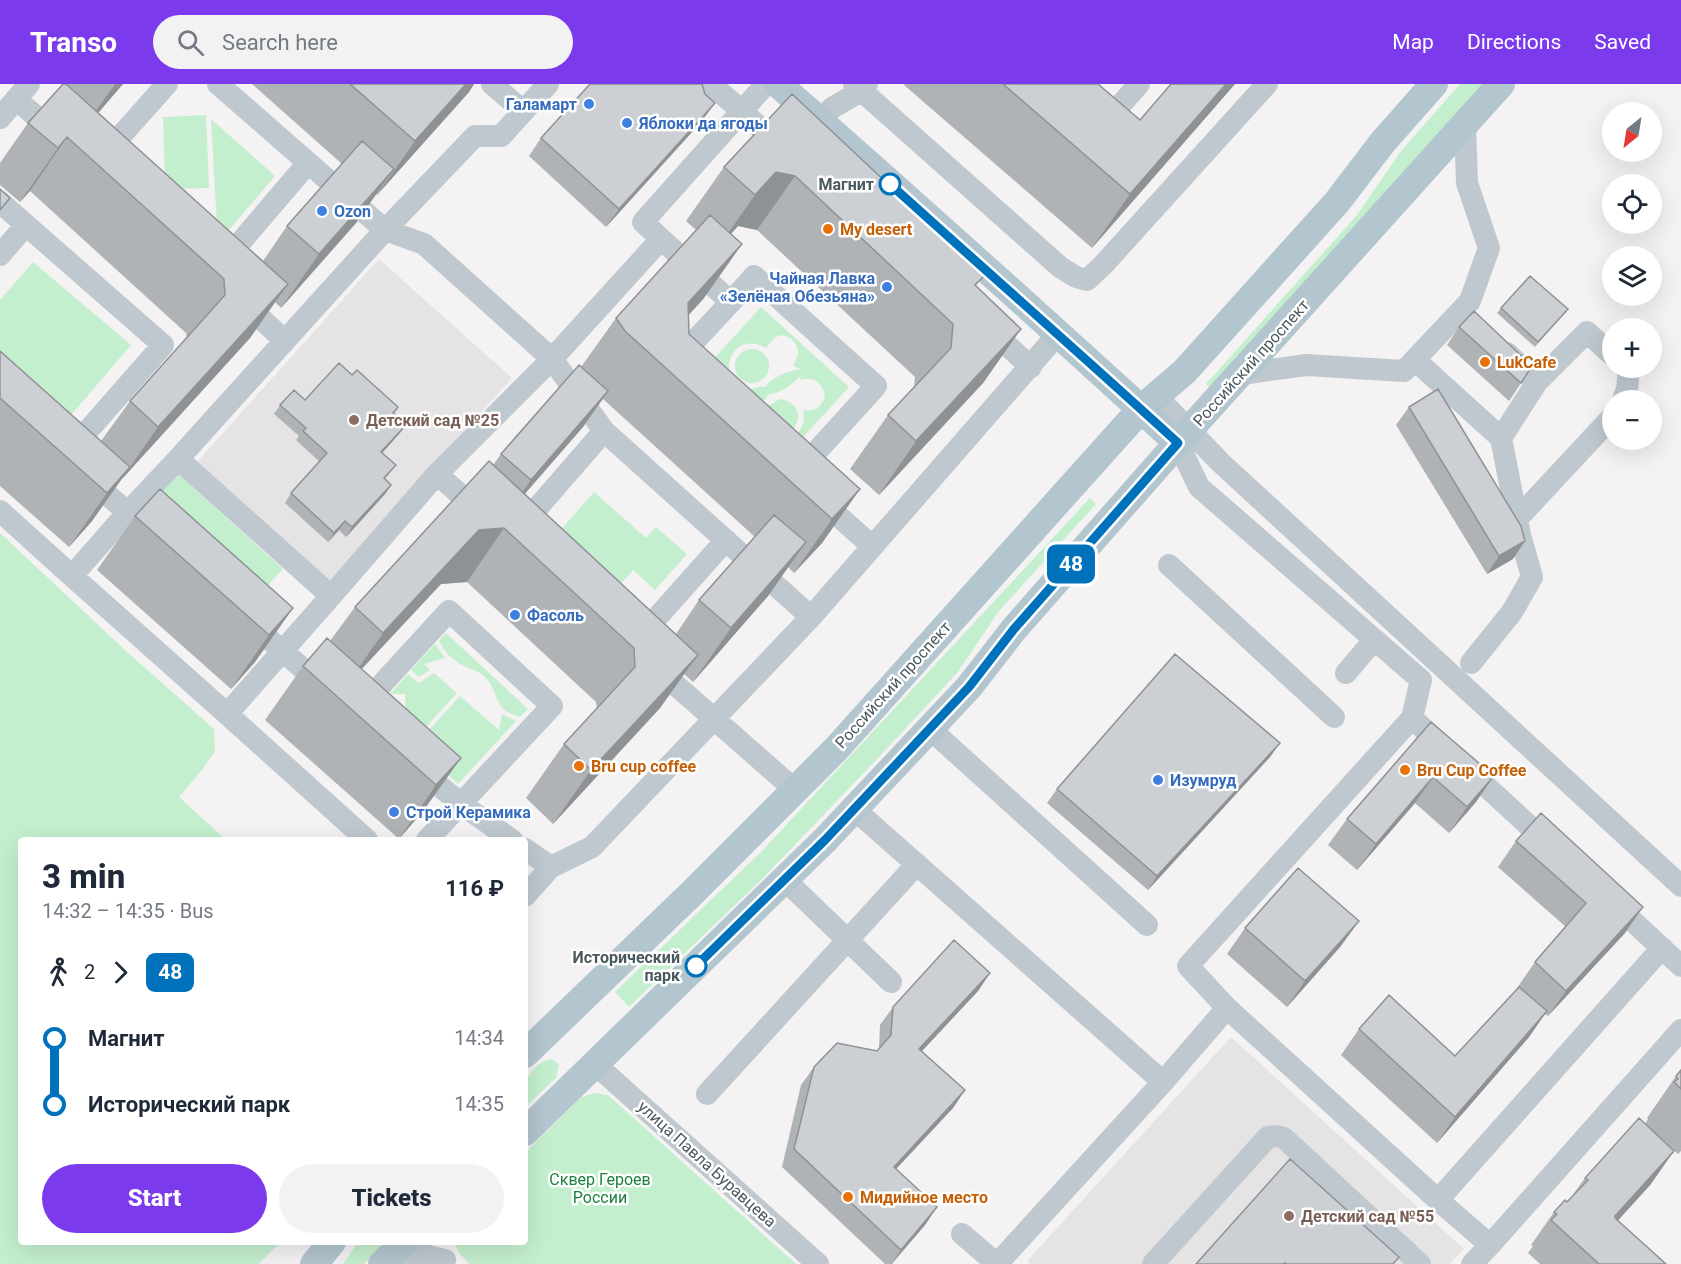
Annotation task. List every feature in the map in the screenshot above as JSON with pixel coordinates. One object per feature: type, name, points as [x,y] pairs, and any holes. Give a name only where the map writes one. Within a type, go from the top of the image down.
[{"type":"main road","points":[[778,84],[1057,335],[1117,386],[1148,402],[1184,436]]},
{"type":"main road","name":"Российский проспект","points":[[528,1051],[692,893],[843,740],[1148,402],[1185,371],[1337,202],[1382,143],[1434,84]]},
{"type":"main road","name":"Российский проспект","points":[[528,1129],[784,879],[930,729],[969,687],[1014,629],[1184,436],[1501,84]]},
{"type":"main road","points":[[314,1264],[330,1245]]},
{"type":"main road","points":[[382,1264],[402,1245]]},
{"type":"street","points":[[0,118],[23,92],[88,163],[167,84]]},
{"type":"street","points":[[218,84],[385,230],[424,244],[552,358],[604,431],[811,617]]},
{"type":"street","points":[[492,84],[523,111]]},
{"type":"street","points":[[72,576],[385,230],[476,135],[501,136],[548,84]]},
{"type":"street","points":[[711,84],[794,158]]},
{"type":"street","points":[[731,302],[643,222],[766,84]]},
{"type":"street","points":[[1078,122],[1095,133],[1139,84]]},
{"type":"street","points":[[820,121],[832,108],[861,86],[1060,267],[1076,278],[1087,280],[1267,84]]},
{"type":"street","points":[[1241,374],[1306,365],[1404,371],[1470,301],[1489,248],[1467,183],[1466,124]]},
{"type":"street","points":[[285,341],[208,271],[308,163]]},
{"type":"street","points":[[0,202],[162,345],[57,450],[171,551]]},
{"type":"street","points":[[0,255],[26,225]]},
{"type":"street","points":[[227,714],[437,474],[552,358],[662,239]]},
{"type":"street","points":[[690,381],[673,365],[754,276],[876,386],[794,476]]},
{"type":"street","points":[[1461,310],[1478,326]]},
{"type":"street","points":[[970,312],[1031,367]]},
{"type":"street","points":[[1501,438],[1537,382],[1587,332],[1602,346]]},
{"type":"street","points":[[528,893],[550,867],[592,847],[715,720],[811,617],[1057,335]]},
{"type":"street","points":[[1495,342],[1537,382]]},
{"type":"street","points":[[1415,360],[1501,438],[1517,519],[1532,577],[1512,612],[1471,663]]},
{"type":"street","points":[[1517,519],[1602,428]]},
{"type":"street","points":[[437,474],[515,543],[604,431]]},
{"type":"street","points":[[1184,436],[1199,487],[1421,680]]},
{"type":"street","points":[[1184,436],[1221,463],[1681,886]]},
{"type":"street","points":[[178,459],[331,596]]},
{"type":"street","points":[[777,460],[872,546]]},
{"type":"street","points":[[0,511],[364,837]]},
{"type":"street","points":[[632,646],[726,540]]},
{"type":"street","points":[[1169,566],[1334,717]]},
{"type":"street","points":[[231,605],[363,720],[449,611],[552,706],[430,837]]},
{"type":"street","points":[[614,631],[795,790]]},
{"type":"street","points":[[1346,673],[1374,640]]},
{"type":"street","points":[[1438,663],[1421,680],[1412,718],[1188,966],[1227,1008],[1438,1200],[1484,1257],[1681,1030]]},
{"type":"street","points":[[1412,718],[1567,861]]},
{"type":"street","points":[[930,729],[1147,925]]},
{"type":"street","points":[[402,755],[461,804],[508,837]]},
{"type":"street","points":[[854,809],[1163,1082]]},
{"type":"street","points":[[528,851],[550,867]]},
{"type":"street","points":[[706,1094],[916,864]]},
{"type":"street","points":[[784,879],[891,982]]},
{"type":"street","points":[[1593,884],[1681,966]]},
{"type":"street","points":[[1438,1200],[1662,948]]},
{"type":"street","points":[[962,1234],[997,1264],[1163,1082],[1227,1008]]},
{"type":"street","name":"улица Павла Буравцева","points":[[595,1064],[818,1264]]},
{"type":"street","points":[[1153,1264],[1268,1137],[1277,1136],[1284,1138],[1419,1264]]},
{"type":"street","points":[[398,1264],[416,1254],[443,1255]]},
{"type":"shaded area","name":"Детский сад №25","points":[[379,259],[512,378],[329,581],[197,462]]},
{"type":"shaded area","points":[[1231,1037],[1464,1249],[1450,1264],[1030,1264],[1027,1261]]},
{"type":"green space","points":[[1460,84],[1486,84],[1214,391],[1206,384],[1357,215],[1401,151]]},
{"type":"green space","points":[[206,115],[209,188],[165,189],[163,117]]},
{"type":"green space","points":[[211,119],[275,176],[218,243]]},
{"type":"green space","points":[[33,262],[131,345],[60,428],[0,377],[0,300]]},
{"type":"green space","points":[[761,307],[849,387],[786,456],[698,376]],"holes":[[[781,335],[791,339],[797,346],[798,355],[793,365],[800,369],[781,375],[765,387],[747,388],[736,382],[729,365],[731,356],[737,349],[745,344],[755,344],[766,348],[774,338]],[[801,375],[800,380],[809,379],[819,383],[825,395],[817,408],[803,410],[803,424],[796,435],[763,402],[769,394],[786,388]]]},
{"type":"green space","points":[[752,349],[764,354],[769,366],[764,378],[752,383],[740,378],[735,366],[740,354]]},
{"type":"green space","points":[[780,399],[791,403],[797,410],[798,420],[793,430],[768,406]]},
{"type":"green space","points":[[177,473],[283,569],[257,597],[152,501]]},
{"type":"green space","points":[[594,492],[646,538],[656,527],[687,554],[655,590],[633,570],[604,603],[543,550]]},
{"type":"green space","points":[[1090,498],[1096,504],[999,611],[957,673],[765,876],[629,1007],[615,992],[761,852]]},
{"type":"green space","points":[[0,533],[127,652],[214,729],[215,751],[179,797],[223,837],[18,837],[18,1245],[278,1245],[258,1264],[0,1264]]},
{"type":"green space","points":[[446,633],[528,709],[520,717],[511,714],[501,706],[485,677],[457,662],[447,653],[439,641]]},
{"type":"green space","points":[[435,644],[445,658],[424,664],[430,670],[419,677],[411,670]]},
{"type":"green space","points":[[434,673],[457,693],[412,742],[406,725],[405,694],[390,694],[408,674],[419,683]]},
{"type":"green space","points":[[460,696],[499,730],[502,714],[516,721],[458,784],[415,745]]},
{"type":"green space","points":[[546,1060],[554,1060],[559,1065],[556,1078],[528,1104],[528,1078],[532,1071]]},
{"type":"green space","name":"Сквер Героев России","points":[[595,1093],[608,1095],[796,1264],[470,1264],[460,1254],[456,1245],[528,1245],[528,1150],[581,1097]]},
{"type":"green space","points":[[356,1245],[381,1245],[364,1264],[343,1264]]},
{"type":"building","points":[[63,84],[66,84],[288,284],[158,427],[130,401],[225,295],[224,279],[67,137],[58,148],[28,123]]},
{"type":"building","points":[[350,84],[466,84],[415,141]]},
{"type":"building","points":[[590,84],[702,84],[705,94],[715,103],[619,209],[541,138]]},
{"type":"building","points":[[1003,84],[1098,84],[1140,120],[1171,84],[1226,84],[1130,194]]},
{"type":"building","points":[[792,94],[985,275],[975,285],[1021,329],[916,441],[888,415],[951,348],[953,324],[795,176],[776,172],[755,195],[724,167]]},
{"type":"building","points":[[362,141],[394,169],[319,254],[287,226]]},
{"type":"building","points":[[0,189],[10,198],[0,210]]},
{"type":"building","points":[[710,215],[742,244],[688,303],[689,334],[860,489],[832,519],[625,331],[616,318]]},
{"type":"building","points":[[1530,276],[1568,309],[1538,342],[1501,308]]},
{"type":"building","points":[[1474,311],[1532,366],[1521,383],[1459,327]]},
{"type":"building","points":[[0,351],[130,467],[107,493],[0,398]]},
{"type":"building","points":[[339,363],[352,375],[357,370],[398,407],[393,413],[406,425],[381,452],[396,465],[384,478],[391,485],[352,527],[345,521],[334,533],[291,493],[327,453],[303,431],[306,428],[280,405],[294,390],[305,400]]},
{"type":"building","points":[[579,365],[608,391],[531,480],[501,454]]},
{"type":"building","points":[[1438,389],[1521,526],[1525,541],[1499,556],[1409,407]]},
{"type":"building","points":[[489,461],[698,655],[591,770],[564,744],[635,667],[634,648],[504,528],[479,530],[383,633],[355,607]]},
{"type":"building","points":[[160,489],[293,608],[269,635],[135,516]]},
{"type":"building","points":[[774,515],[806,542],[731,628],[699,600]]},
{"type":"building","points":[[327,638],[461,758],[436,785],[303,666]]},
{"type":"building","name":"Изумруд","points":[[1175,654],[1280,743],[1157,876],[1057,789]]},
{"type":"building","points":[[1431,722],[1494,776],[1467,807],[1433,777],[1376,844],[1347,819]]},
{"type":"building","points":[[1541,813],[1643,907],[1566,991],[1535,962],[1586,903],[1516,841]]},
{"type":"building","points":[[1298,868],[1359,921],[1305,981],[1245,928]]},
{"type":"building","points":[[954,940],[990,973],[919,1049],[965,1090],[894,1167],[937,1207],[901,1250],[794,1149],[814,1067],[837,1043],[877,1051],[891,1035],[893,1007]]},
{"type":"building","points":[[1519,987],[1547,1011],[1455,1117],[1359,1029],[1389,995],[1455,1056]]},
{"type":"building","points":[[1681,1070],[1681,1089],[1674,1082],[1678,1079],[1676,1076]]},
{"type":"building","points":[[1639,1118],[1674,1151],[1615,1218],[1666,1264],[1599,1264],[1551,1220],[1557,1214],[1554,1212],[1588,1180],[1585,1178]]},
{"type":"building","name":"Детский сад №55","points":[[1290,1159],[1399,1257],[1393,1264],[1196,1264]]},
{"type":"bus line","name":"48","points":[[696,966],[825,840],[969,687],[1014,629],[1178,443],[890,184]]},
{"type":"place","name":"Галамарт","points":[[589,104]]},
{"type":"place","name":"Яблоки да ягоды","points":[[627,123]]},
{"type":"place","name":"Магнит","points":[[890,184]]},
{"type":"place","name":"Ozon","points":[[322,211]]},
{"type":"place","name":"My desert","points":[[828,229]]},
{"type":"place","name":"Чайная Лавка «Зелёная Обезьяна»","points":[[887,287]]},
{"type":"place","name":"LukCafe","points":[[1485,362]]},
{"type":"place","name":"Детский сад №25","points":[[354,420]]},
{"type":"place","name":"Фасоль","points":[[515,615]]},
{"type":"place","name":"Bru cup coffee","points":[[579,766]]},
{"type":"place","name":"Bru Cup Coffee","points":[[1405,770]]},
{"type":"place","name":"Изумруд","points":[[1158,780]]},
{"type":"place","name":"Строй Керамика","points":[[394,812]]},
{"type":"place","name":"Исторический парк","points":[[696,966]]},
{"type":"place","name":"Мидийное место","points":[[848,1197]]},
{"type":"place","name":"Детский сад №55","points":[[1289,1216]]}]
